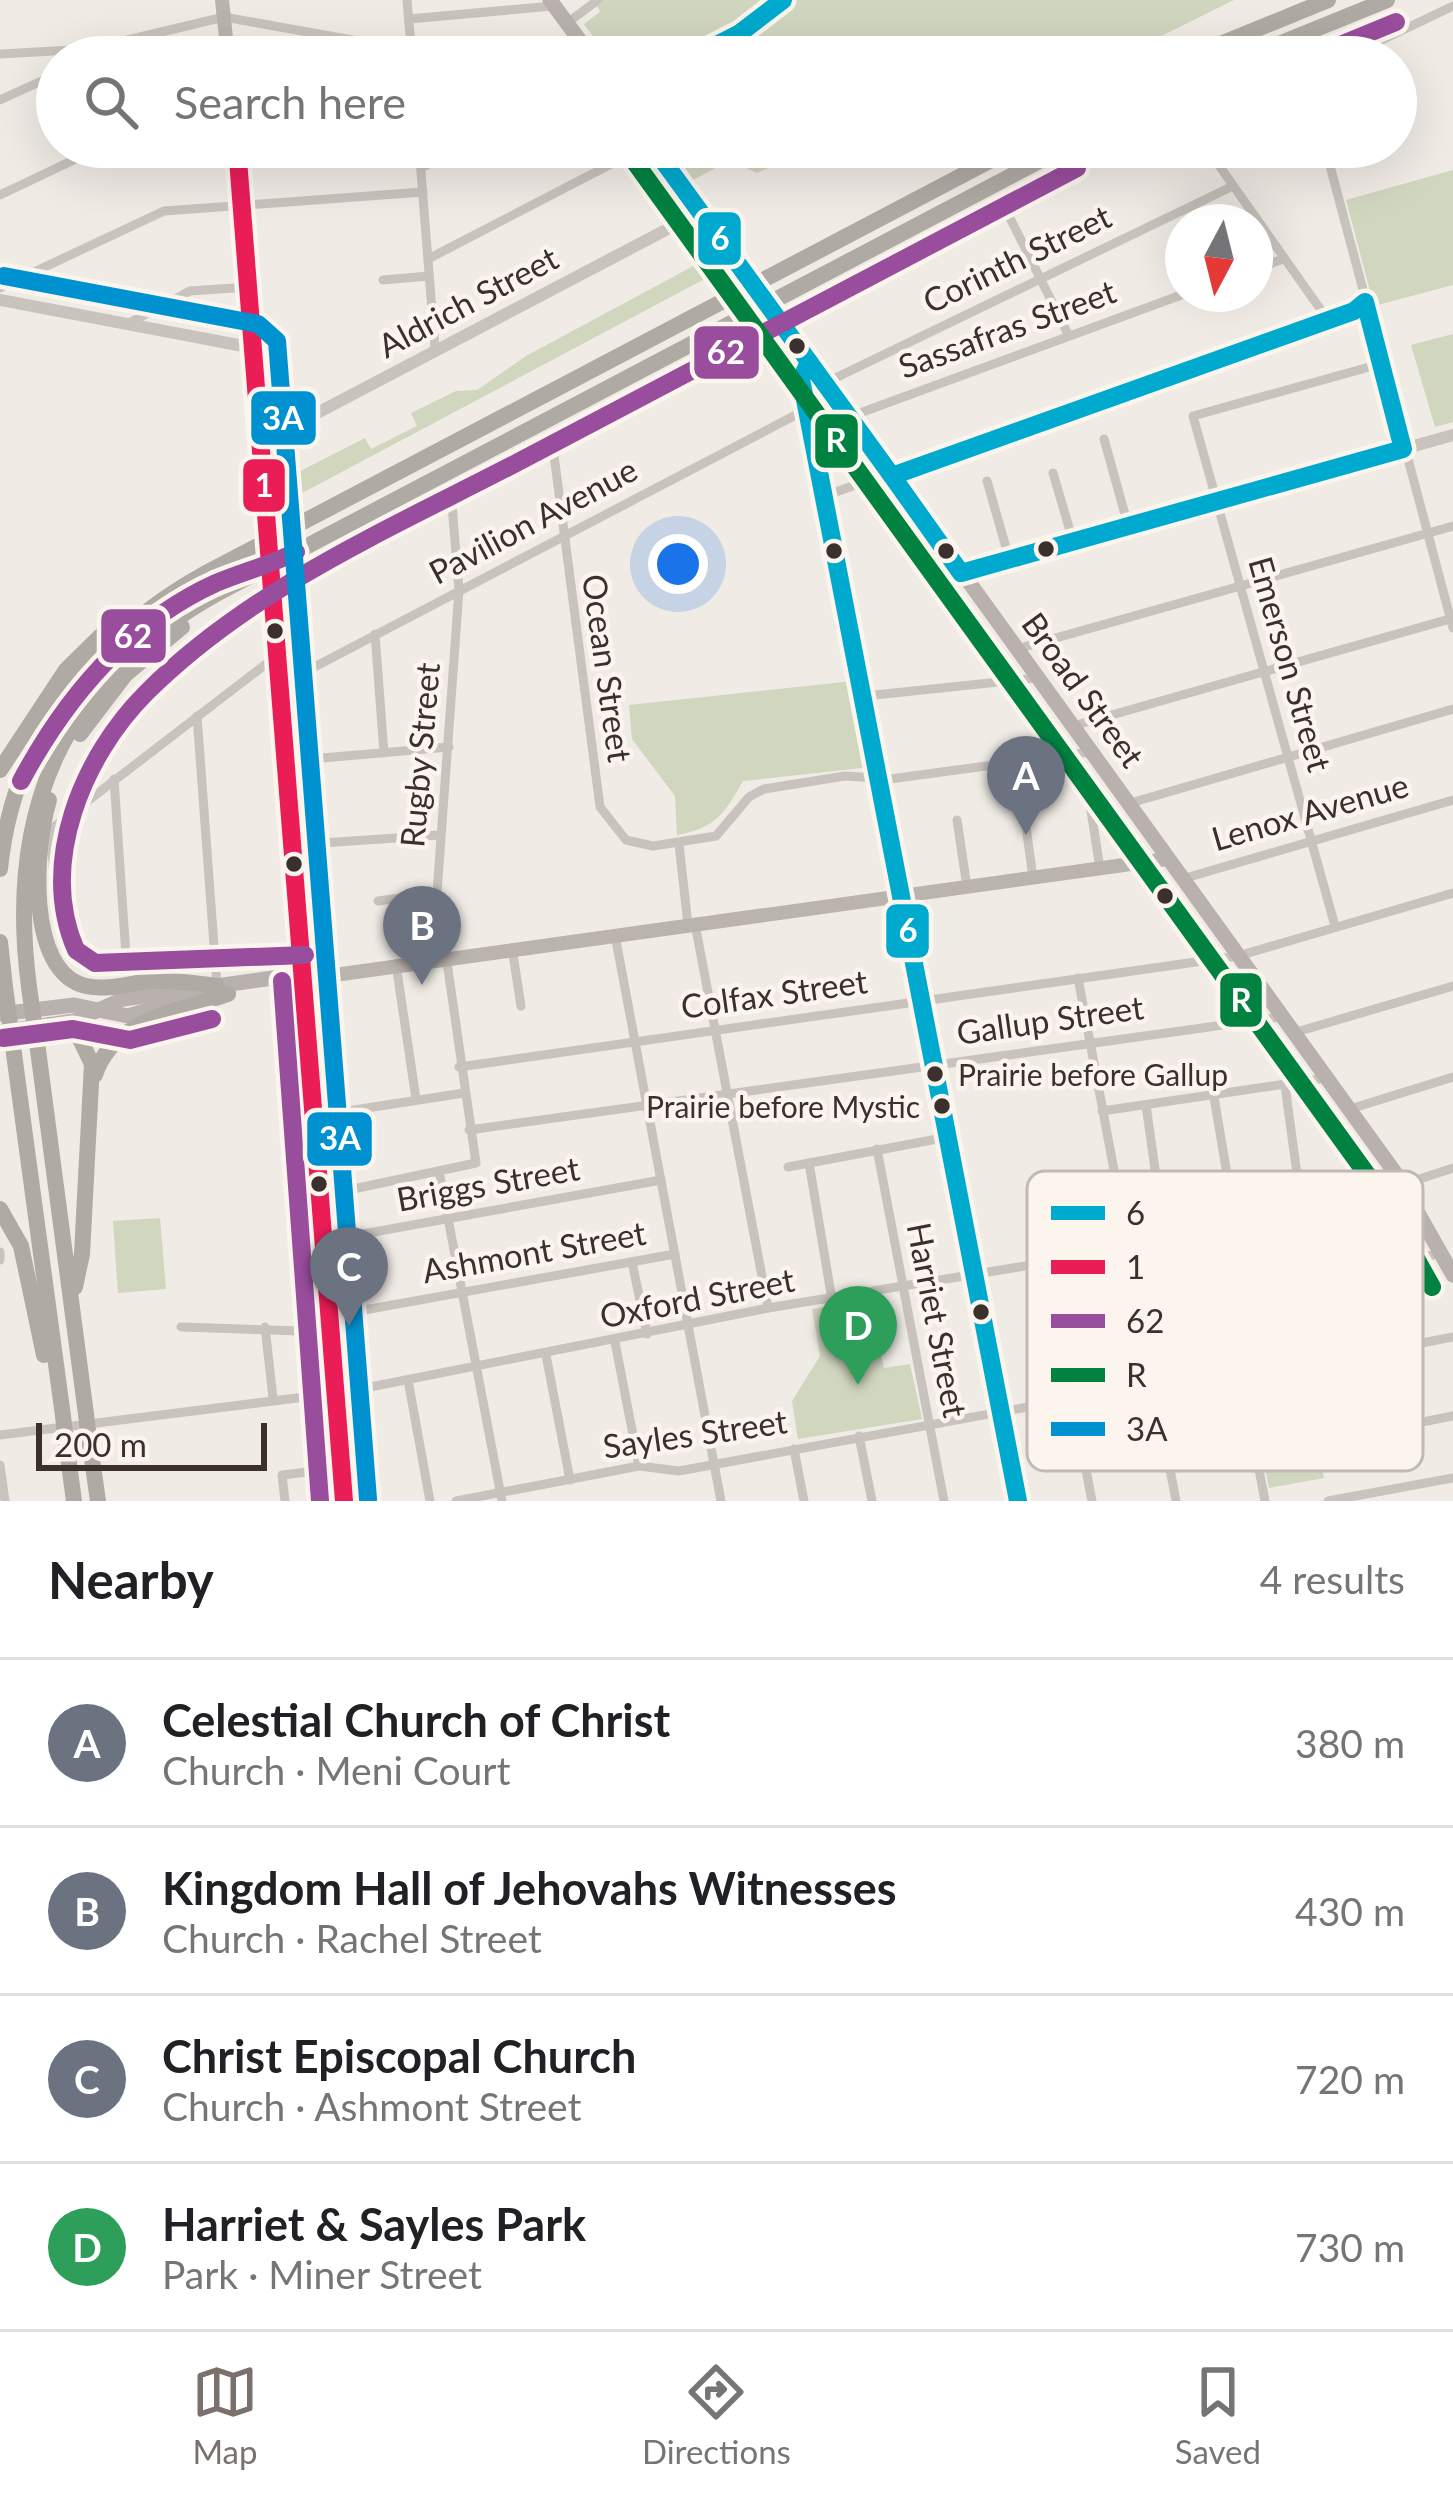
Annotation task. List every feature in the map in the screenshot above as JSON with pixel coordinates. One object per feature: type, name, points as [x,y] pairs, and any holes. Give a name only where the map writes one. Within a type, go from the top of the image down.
[{"type":"highway","points":[[1240,36],[1328,0]]},
{"type":"highway","points":[[1299,36],[1387,0]]},
{"type":"highway","points":[[0,868],[9,816],[26,763],[76,678],[146,610],[255,547],[976,168]]},
{"type":"highway","points":[[98,1501],[22,904],[26,848],[39,795],[61,744],[97,689],[146,639],[1027,168]]},
{"type":"highway","points":[[0,770],[52,688],[110,625],[209,559],[255,547]]},
{"type":"highway","points":[[222,990],[158,981],[100,988],[66,976],[48,950],[39,845],[60,773],[106,697],[156,647],[270,576]]},
{"type":"highway","points":[[0,942],[74,1501]]},
{"type":"highway","points":[[91,1093],[102,1057],[123,1034],[222,990]]},
{"type":"highway","points":[[50,1025],[73,1032],[85,1043],[92,1064],[82,1254],[72,1302]]},
{"type":"highway","points":[[0,1209],[21,1246],[62,1425]]},
{"type":"main road","points":[[223,0],[226,36]]},
{"type":"main road","points":[[553,3],[577,36]]},
{"type":"main road","points":[[238,168],[344,1501]]},
{"type":"main road","name":"Broad Street","points":[[665,168],[1394,1171]]},
{"type":"main road","points":[[0,1014],[74,1005],[128,1016],[222,990],[1167,859]]},
{"type":"main road","points":[[0,1031],[50,1025],[99,1010]]},
{"type":"main road","name":"Broad Street","points":[[1423,1218],[1449,1263]]},
{"type":"street","points":[[407,0],[410,36]]},
{"type":"street","points":[[567,23],[598,0]]},
{"type":"street","points":[[735,36],[783,0]]},
{"type":"street","points":[[409,19],[553,3]]},
{"type":"street","points":[[1390,36],[1453,6]]},
{"type":"street","points":[[152,36],[224,17],[323,36]]},
{"type":"street","points":[[0,54],[36,54]]},
{"type":"street","points":[[0,100],[36,84]]},
{"type":"street","points":[[0,195],[57,168]]},
{"type":"street","points":[[421,168],[435,348]]},
{"type":"street","points":[[428,259],[608,168]]},
{"type":"street","points":[[270,576],[451,493],[1067,168]]},
{"type":"street","points":[[1221,168],[1328,320]]},
{"type":"street","points":[[1072,726],[1452,622],[1330,168]]},
{"type":"street","name":"Corinth Street","points":[[816,372],[1041,278],[1233,186]]},
{"type":"street","points":[[0,288],[164,212],[423,192]]},
{"type":"street","points":[[1002,202],[1069,336]]},
{"type":"street","name":"Aldrich Street","points":[[262,442],[700,212]]},
{"type":"street","points":[[1273,263],[1283,259]]},
{"type":"street","points":[[383,280],[429,276]]},
{"type":"street","points":[[129,323],[190,291],[249,287]]},
{"type":"street","points":[[0,300],[254,348]]},
{"type":"street","name":"Sassafras Street","points":[[849,417],[1165,301]]},
{"type":"street","points":[[827,495],[1328,320],[1365,302]]},
{"type":"street","name":"Emerson Street","points":[[1335,926],[1193,416],[1381,369]]},
{"type":"street","points":[[816,372],[808,402],[1018,1501]]},
{"type":"street","name":"Pavilion Avenue","points":[[282,683],[808,402]]},
{"type":"street","points":[[962,573],[1453,435]]},
{"type":"street","points":[[1104,439],[1128,525]]},
{"type":"street","name":"Ocean Street","points":[[552,440],[561,536],[601,807],[626,840],[679,844]]},
{"type":"street","points":[[1053,473],[1073,541]]},
{"type":"street","points":[[987,481],[1009,558]]},
{"type":"street","name":"Rugby Street","points":[[439,1171],[476,1163],[437,893],[459,590],[451,493]]},
{"type":"street","points":[[1017,650],[1453,526]]},
{"type":"street","points":[[375,634],[384,753]]},
{"type":"street","points":[[54,873],[50,830],[279,654]]},
{"type":"street","points":[[865,696],[1037,677]]},
{"type":"street","points":[[1127,804],[1453,709]]},
{"type":"street","points":[[197,716],[222,990]]},
{"type":"street","points":[[288,760],[449,747]]},
{"type":"street","points":[[768,1308],[679,844],[716,836],[749,796],[764,789],[845,776],[879,778],[1090,752]]},
{"type":"street","points":[[114,779],[126,956]]},
{"type":"street","name":"Lenox Avenue","points":[[1182,879],[1453,800]]},
{"type":"street","points":[[1090,804],[1100,869]]},
{"type":"street","points":[[1025,819],[1033,878]]},
{"type":"street","points":[[957,820],[967,887]]},
{"type":"street","points":[[293,845],[439,835]]},
{"type":"street","points":[[378,901],[437,893]]},
{"type":"street","name":"Colfax Street","points":[[459,1067],[1238,956],[1453,893]]},
{"type":"street","points":[[615,935],[722,1501]]},
{"type":"street","points":[[512,948],[521,1006]]},
{"type":"street","points":[[396,964],[416,1099]]},
{"type":"street","points":[[1078,978],[1114,1171]]},
{"type":"street","points":[[1293,1033],[1453,986]]},
{"type":"street","name":"Gallup Street","points":[[469,1130],[1281,1017]]},
{"type":"street","points":[[1349,1109],[1453,1077]]},
{"type":"street","points":[[1102,1112],[1326,1078]]},
{"type":"street","points":[[1285,1086],[1296,1171]]},
{"type":"street","points":[[315,1116],[464,1093]]},
{"type":"street","points":[[1214,1097],[1226,1171]]},
{"type":"street","points":[[1146,1106],[1155,1171]]},
{"type":"street","points":[[788,1167],[948,1137]]},
{"type":"street","name":"Harriet Street","points":[[878,1149],[944,1501]]},
{"type":"street","points":[[809,1163],[832,1300]]},
{"type":"street","name":"Oxford Street","points":[[1423,1174],[1453,1168]]},
{"type":"street","points":[[320,1196],[439,1171],[501,1497]]},
{"type":"street","name":"Briggs Street","points":[[324,1241],[661,1180]]},
{"type":"street","name":"Ashmont Street","points":[[181,1327],[332,1324],[463,1292],[675,1254]]},
{"type":"street","points":[[632,1262],[647,1334]]},
{"type":"street","name":"Oxford Street","points":[[0,1435],[337,1393],[615,1342],[768,1308],[1027,1265]]},
{"type":"street","points":[[265,1327],[273,1398]]},
{"type":"street","points":[[1423,1343],[1453,1337]]},
{"type":"street","points":[[615,1342],[639,1466]]},
{"type":"street","points":[[546,1355],[570,1480]]},
{"type":"street","points":[[408,1380],[430,1501]]},
{"type":"street","name":"Sayles Street","points":[[456,1501],[501,1497],[639,1466],[679,1471],[1027,1409]]},
{"type":"street","points":[[1423,1422],[1453,1416]]},
{"type":"street","points":[[859,1436],[872,1501]]},
{"type":"street","points":[[794,1449],[803,1501]]},
{"type":"street","points":[[0,1465],[5,1501]]},
{"type":"street","points":[[285,1501],[282,1475],[342,1468]]},
{"type":"street","points":[[1086,1471],[1092,1501]]},
{"type":"street","points":[[1170,1471],[1176,1501]]},
{"type":"street","points":[[1259,1471],[1265,1501]]},
{"type":"street","points":[[1328,1501],[1453,1478]]},
{"type":"green space","points":[[595,0],[1234,0],[1161,36],[593,36],[584,24],[600,12]]},
{"type":"green space","points":[[682,168],[715,168],[686,184],[677,172]]},
{"type":"green space","points":[[1453,170],[1453,285],[1374,306],[1346,200]]},
{"type":"green space","points":[[710,257],[717,259],[714,274],[276,507],[275,484],[365,438],[371,449],[417,426],[411,413],[456,391],[477,390],[526,356]]},
{"type":"green space","points":[[1453,334],[1453,422],[1435,427],[1411,345]]},
{"type":"green space","points":[[853,681],[870,767],[743,781],[718,818],[677,835],[675,796],[632,739],[629,705]]},
{"type":"green space","points":[[160,1218],[166,1289],[118,1293],[113,1221]]},
{"type":"green space","points":[[868,1300],[884,1368],[910,1364],[922,1419],[798,1439],[792,1401],[820,1356],[812,1309]]},
{"type":"green space","points":[[1266,1471],[1322,1471],[1324,1478],[1269,1488]]},
{"type":"transit line","name":"6","points":[[734,36],[783,0]]},
{"type":"transit line","name":"62","points":[[1362,36],[1396,22]]},
{"type":"transit line","name":"1","points":[[239,168],[344,1501]]},
{"type":"transit line","name":"R","points":[[639,168],[1364,1171]]},
{"type":"transit line","name":"6","points":[[668,168],[892,476]]},
{"type":"transit line","name":"62","points":[[305,955],[95,963],[76,950],[62,882],[73,813],[103,748],[146,693],[231,621],[325,562],[1077,168]]},
{"type":"transit line","name":"3A","points":[[4,276],[258,324],[277,341],[368,1499]]},
{"type":"transit line","name":"6","points":[[1365,302],[1403,449],[961,573],[892,476],[1354,311],[1365,302]]},
{"type":"transit line","name":"6","points":[[809,362],[801,379],[1018,1501]]},
{"type":"transit line","name":"62","points":[[21,781],[79,692],[127,641],[216,583],[296,552]]},
{"type":"transit line","name":"62","points":[[282,981],[320,1501]]},
{"type":"transit line","name":"62","points":[[3,1038],[73,1029],[130,1040],[212,1019]]},
{"type":"transit line","name":"R","points":[[1423,1271],[1432,1287]]},
{"type":"place","name":"Celestial Church of Christ","points":[[1026,835]]},
{"type":"place","name":"Kingdom Hall of Jehovahs Witnesses","points":[[422,985]]},
{"type":"place","name":"Prairie before Gallup","points":[[935,1074]]},
{"type":"place","name":"Prairie before Mystic","points":[[942,1106]]},
{"type":"place","name":"Christ Episcopal Church","points":[[349,1326]]},
{"type":"place","name":"Harriet & Sayles Park","points":[[858,1385]]}]
